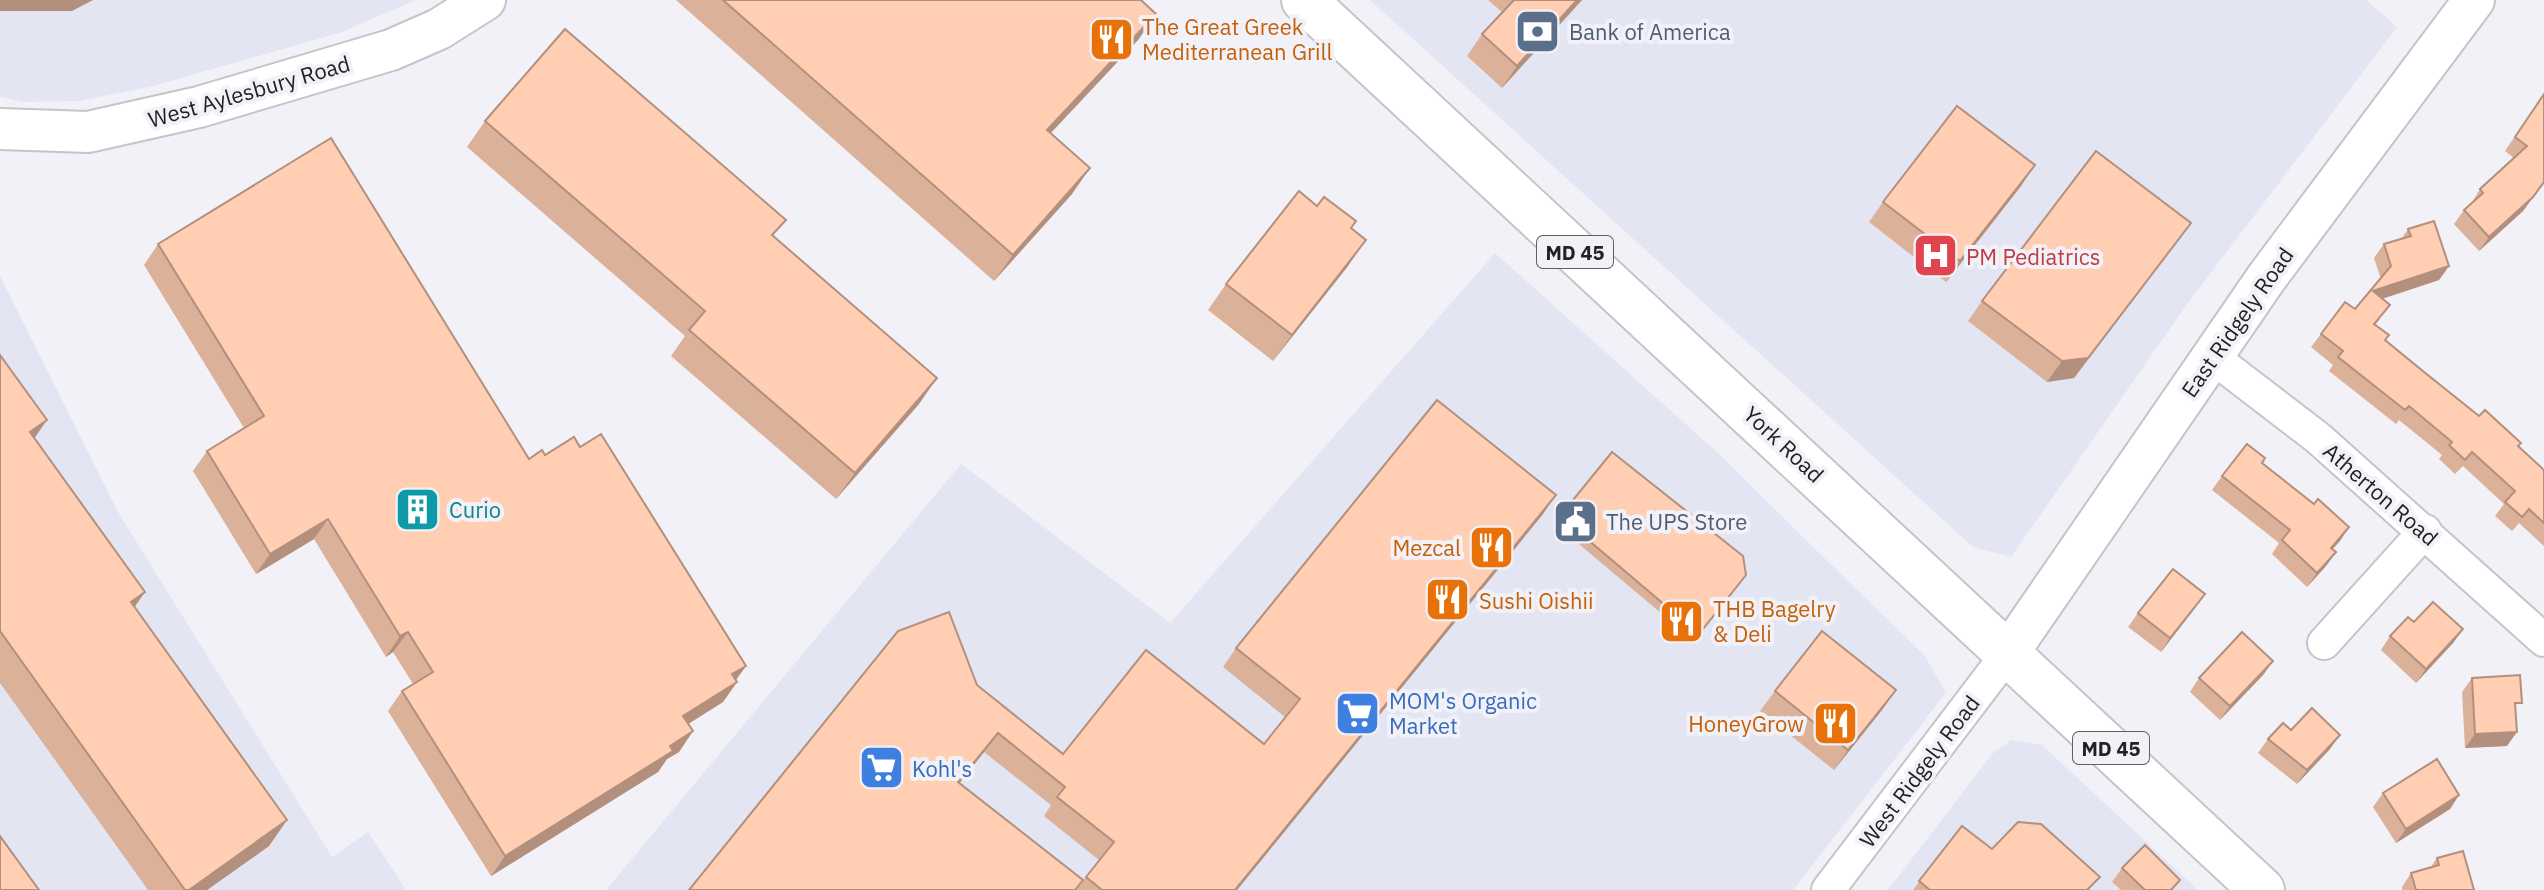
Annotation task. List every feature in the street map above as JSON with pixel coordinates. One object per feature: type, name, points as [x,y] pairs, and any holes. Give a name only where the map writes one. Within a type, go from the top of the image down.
[{"type":"main road","name":"York Road","points":[[1304,0],[2262,890]]},
{"type":"street","name":"West Aylesbury Road","points":[[0,129],[88,132],[199,107],[391,50],[439,29],[485,0]]},
{"type":"street","name":"East Ridgely Road","points":[[2009,652],[2211,356],[2474,0]]},
{"type":"street","name":"Atherton Road","points":[[2211,356],[2318,438],[2544,640]]},
{"type":"street","points":[[2324,643],[2425,531]]},
{"type":"street","name":"West Ridgely Road","points":[[1828,890],[2009,652]]},
{"type":"shaded area","points":[[0,0],[416,0],[342,32],[153,86],[78,101],[24,102],[0,97]]},
{"type":"shaded area","points":[[1370,0],[2366,0],[2397,27],[2185,307],[2011,557],[1973,547]]},
{"type":"shaded area","points":[[1495,253],[1719,454],[1925,656],[1946,693],[1793,890],[606,890],[961,464],[1170,623]]},
{"type":"shaded area","points":[[0,276],[118,512],[332,857],[368,832],[406,890],[0,890]]},
{"type":"shaded area","points":[[2011,740],[2042,745],[2198,890],[1888,890],[1992,754]]},
{"type":"building","points":[[723,0],[1141,0],[1156,14],[1047,130],[1090,168],[1013,255]]},
{"type":"building","points":[[1514,0],[1577,0],[1517,66],[1482,34]]},
{"type":"building","points":[[565,29],[786,220],[772,235],[937,378],[855,473],[689,330],[705,311],[485,121]]},
{"type":"building","points":[[2544,94],[2544,182],[2533,197],[2489,237],[2464,210],[2483,193],[2480,189],[2527,146],[2515,137]]},
{"type":"building","points":[[1957,106],[2035,165],[1960,261],[1883,202]]},
{"type":"building","name":"Curio","points":[[331,138],[529,459],[542,450],[545,455],[574,437],[580,447],[601,434],[746,666],[732,674],[737,682],[683,716],[693,731],[670,746],[673,751],[505,856],[402,691],[433,672],[408,632],[400,636],[328,519],[270,554],[207,451],[264,416],[158,244]]},
{"type":"building","points":[[2096,151],[2191,223],[2088,358],[2062,361],[1982,301]]},
{"type":"building","points":[[1299,191],[1317,206],[1324,197],[1356,221],[1351,228],[1366,240],[1292,335],[1226,284]]},
{"type":"building","points":[[2434,221],[2449,266],[2373,291],[2390,305],[2374,324],[2389,335],[2385,340],[2429,376],[2479,416],[2485,410],[2521,443],[2518,446],[2544,470],[2544,523],[2529,509],[2522,517],[2505,502],[2515,491],[2472,452],[2465,460],[2449,445],[2452,442],[2409,406],[2405,410],[2338,357],[2343,351],[2321,334],[2345,302],[2355,309],[2391,266],[2384,244],[2411,236],[2408,229]]},
{"type":"building","points":[[0,355],[47,420],[30,432],[145,592],[131,602],[287,820],[189,890],[185,890],[0,631]]},
{"type":"building","points":[[1437,400],[1556,495],[1235,890],[1102,890],[1086,877],[1114,842],[1057,797],[1065,787],[998,733],[958,782],[1083,880],[1075,890],[689,890],[898,631],[949,612],[977,685],[1063,754],[1146,650],[1264,744],[1300,699],[1236,648]]},
{"type":"building","points":[[2247,444],[2265,458],[2262,463],[2314,504],[2318,499],[2349,527],[2331,548],[2336,552],[2317,573],[2282,540],[2290,530],[2222,476]]},
{"type":"building","points":[[1612,452],[1743,556],[1746,575],[1699,634],[1560,516]]},
{"type":"building","points":[[2173,569],[2205,594],[2170,638],[2138,613]]},
{"type":"building","points":[[2433,602],[2463,629],[2426,669],[2390,636],[2408,617],[2414,622]]},
{"type":"building","points":[[1822,631],[1896,690],[1848,750],[1775,691]]},
{"type":"building","points":[[2242,632],[2273,661],[2230,706],[2199,678]]},
{"type":"building","points":[[2520,675],[2522,703],[2515,703],[2517,732],[2475,734],[2472,678]]},
{"type":"building","points":[[2312,708],[2340,735],[2307,770],[2268,739],[2283,723],[2291,730]]},
{"type":"building","points":[[2437,759],[2459,795],[2406,829],[2383,793]]},
{"type":"building","points":[[2018,822],[2041,824],[2100,877],[2087,890],[1930,890],[1919,881],[1962,826],[1992,849]]},
{"type":"building","points":[[0,836],[39,890],[0,890]]},
{"type":"building","points":[[2145,845],[2180,880],[2171,890],[2145,890],[2122,868]]},
{"type":"building","points":[[2463,851],[2474,890],[2416,890],[2411,873],[2439,865],[2437,858]]},
{"type":"place","name":"Bank of America","points":[[1538,31]]},
{"type":"place","name":"The Great Greek Mediterranean Grill","points":[[1111,39]]},
{"type":"place","name":"PM Pediatrics","points":[[1935,256]]},
{"type":"place","name":"Curio","points":[[418,509]]},
{"type":"place","name":"The UPS Store","points":[[1575,521]]},
{"type":"place","name":"Mezcal","points":[[1492,547]]},
{"type":"place","name":"Sushi Oishii","points":[[1448,600]]},
{"type":"place","name":"THB Bagelry & Deli","points":[[1682,621]]},
{"type":"place","name":"MOM's Organic Market","points":[[1358,713]]},
{"type":"place","name":"HoneyGrow","points":[[1835,723]]},
{"type":"place","name":"Kohl's","points":[[881,768]]}]
